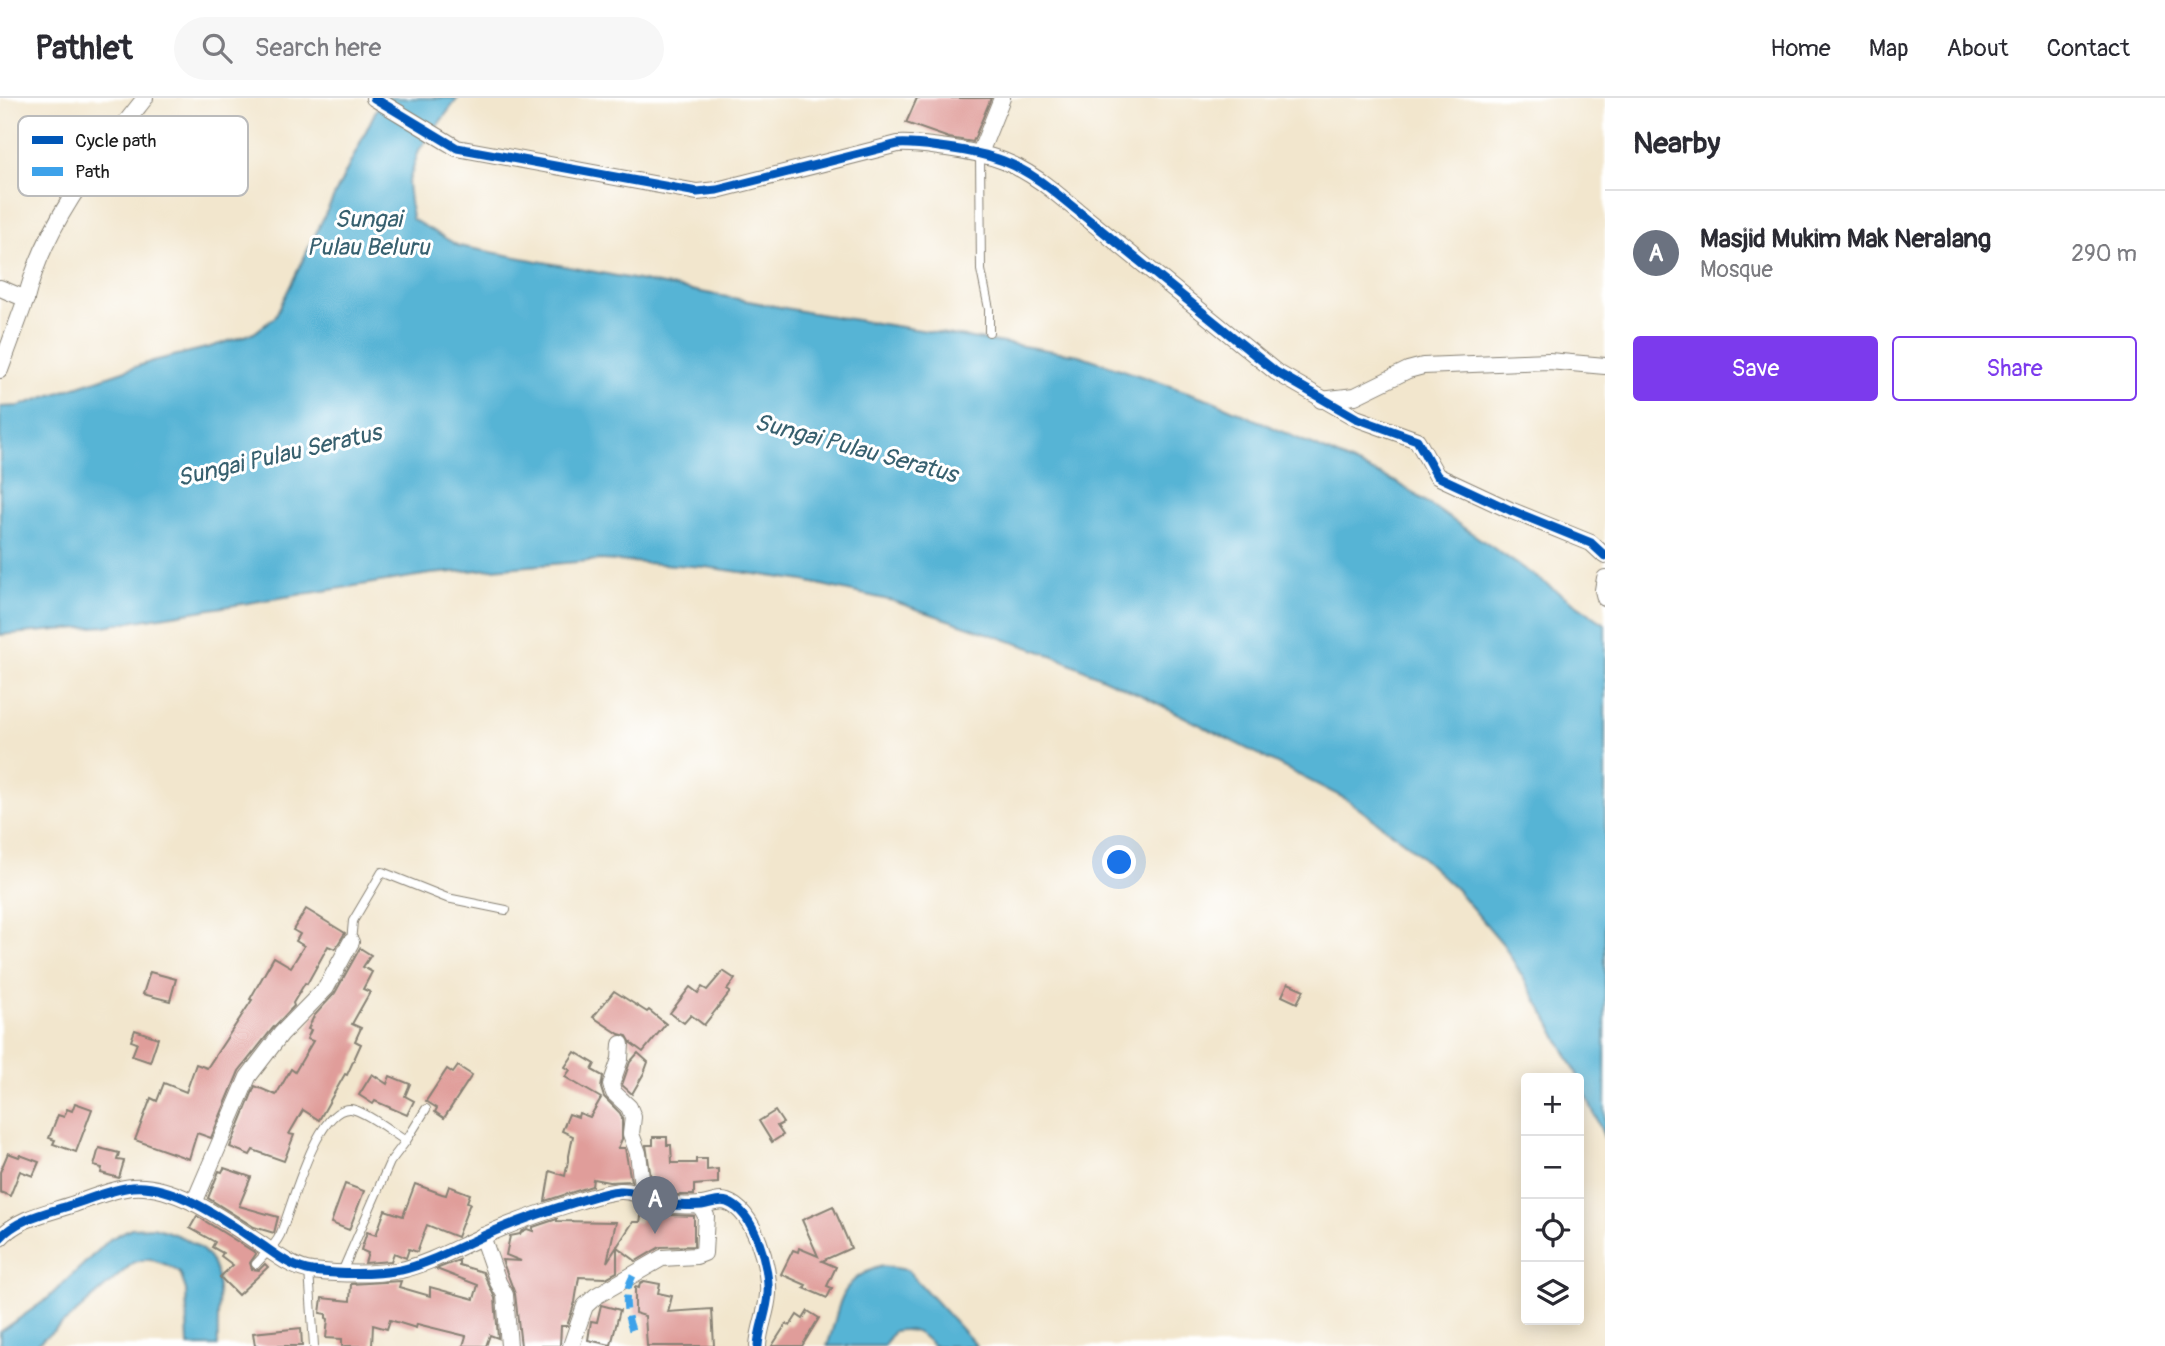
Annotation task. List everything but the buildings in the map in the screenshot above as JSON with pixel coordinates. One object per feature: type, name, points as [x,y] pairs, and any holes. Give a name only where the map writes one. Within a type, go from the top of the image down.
[{"type":"street","points":[[131,116],[145,98]]},
{"type":"street","points":[[980,153],[1002,98]]},
{"type":"street","points":[[376,99],[448,143],[466,150],[704,192],[898,144],[980,153],[1012,163],[1038,178],[1261,361],[1321,400],[1362,421],[1414,438],[1423,447],[1435,475],[1510,510],[1591,543],[1605,556]]},
{"type":"street","points":[[0,370],[48,237],[73,196]]},
{"type":"street","points":[[0,288],[26,299]]},
{"type":"street","points":[[1321,400],[1355,396],[1408,370],[1423,366],[1549,361],[1605,366]]},
{"type":"street","points":[[1605,578],[1605,598]]},
{"type":"street","points":[[194,1203],[248,1077],[281,1034],[327,988],[351,942]]},
{"type":"street","points":[[621,1044],[620,1059],[611,1085],[614,1093],[629,1107],[633,1117],[631,1134],[638,1153],[643,1194]]},
{"type":"street","points":[[0,1238],[14,1226],[31,1219],[117,1190],[134,1187],[167,1192],[194,1203],[269,1250],[309,1270],[400,1270],[539,1213],[601,1195],[628,1191],[643,1194],[651,1200],[667,1205],[729,1202],[745,1215],[763,1258],[768,1296],[759,1330],[758,1346]]},
{"type":"street","points":[[571,1346],[585,1306],[596,1296],[657,1260],[696,1256],[704,1252],[706,1216],[700,1205]]},
{"type":"street","points":[[482,1236],[505,1295],[509,1346]]},
{"type":"lane","points":[[980,153],[981,270],[989,309],[989,332]]},
{"type":"lane","points":[[351,942],[353,921],[382,872],[447,898],[506,909]]},
{"type":"lane","points":[[342,1272],[390,1162],[426,1109]]},
{"type":"lane","points":[[256,1264],[279,1238],[313,1143],[335,1115],[344,1110],[354,1110],[406,1141]]},
{"type":"lane","points":[[309,1270],[314,1346]]},
{"type":"water","points":[[382,98],[458,98],[419,150],[408,184],[412,219],[459,246],[806,312],[1079,355],[1211,400],[1398,483],[1605,624],[1605,1139],[1584,1090],[1584,1073],[1576,1073],[1503,944],[1456,889],[1407,844],[1346,799],[1145,697],[1054,656],[893,601],[804,581],[705,567],[601,560],[430,574],[104,626],[0,635],[0,407],[19,406],[153,361],[254,333],[275,317]]},
{"type":"water","points":[[153,1227],[197,1245],[208,1256],[215,1269],[218,1284],[218,1346],[188,1346],[186,1290],[180,1273],[150,1259],[134,1262],[34,1346],[0,1346],[0,1332],[47,1299],[110,1239],[131,1228]]},
{"type":"water","points":[[883,1266],[907,1270],[977,1346],[933,1346],[920,1334],[906,1330],[894,1331],[884,1346],[827,1346],[848,1286],[856,1278]]},
{"type":"marked path","points":[[632,1330],[626,1302],[634,1274]]},
{"type":"cycle path","points":[[374,98],[457,148],[697,192],[717,190],[898,144],[963,150],[1003,161],[1027,172],[1052,190],[1276,372],[1356,418],[1417,440],[1437,476],[1591,543],[1605,556]]},
{"type":"cycle path","points":[[0,1238],[15,1226],[43,1214],[116,1190],[148,1187],[197,1204],[297,1267],[323,1272],[390,1272],[439,1257],[513,1224],[610,1192],[633,1192],[670,1205],[724,1201],[746,1217],[763,1256],[768,1294],[758,1346]]},
{"type":"place","name":"Masjid Mukim Mak Neralang","points":[[655,1234]]},
{"type":"water label","name":"Sungai Pulau Beluru","points":[[368,233]]},
{"type":"water label","name":"Sungai Pulau Seratus","points":[[856,448]]},
{"type":"water label","name":"Sungai Pulau Seratus","points":[[279,455]]}]
